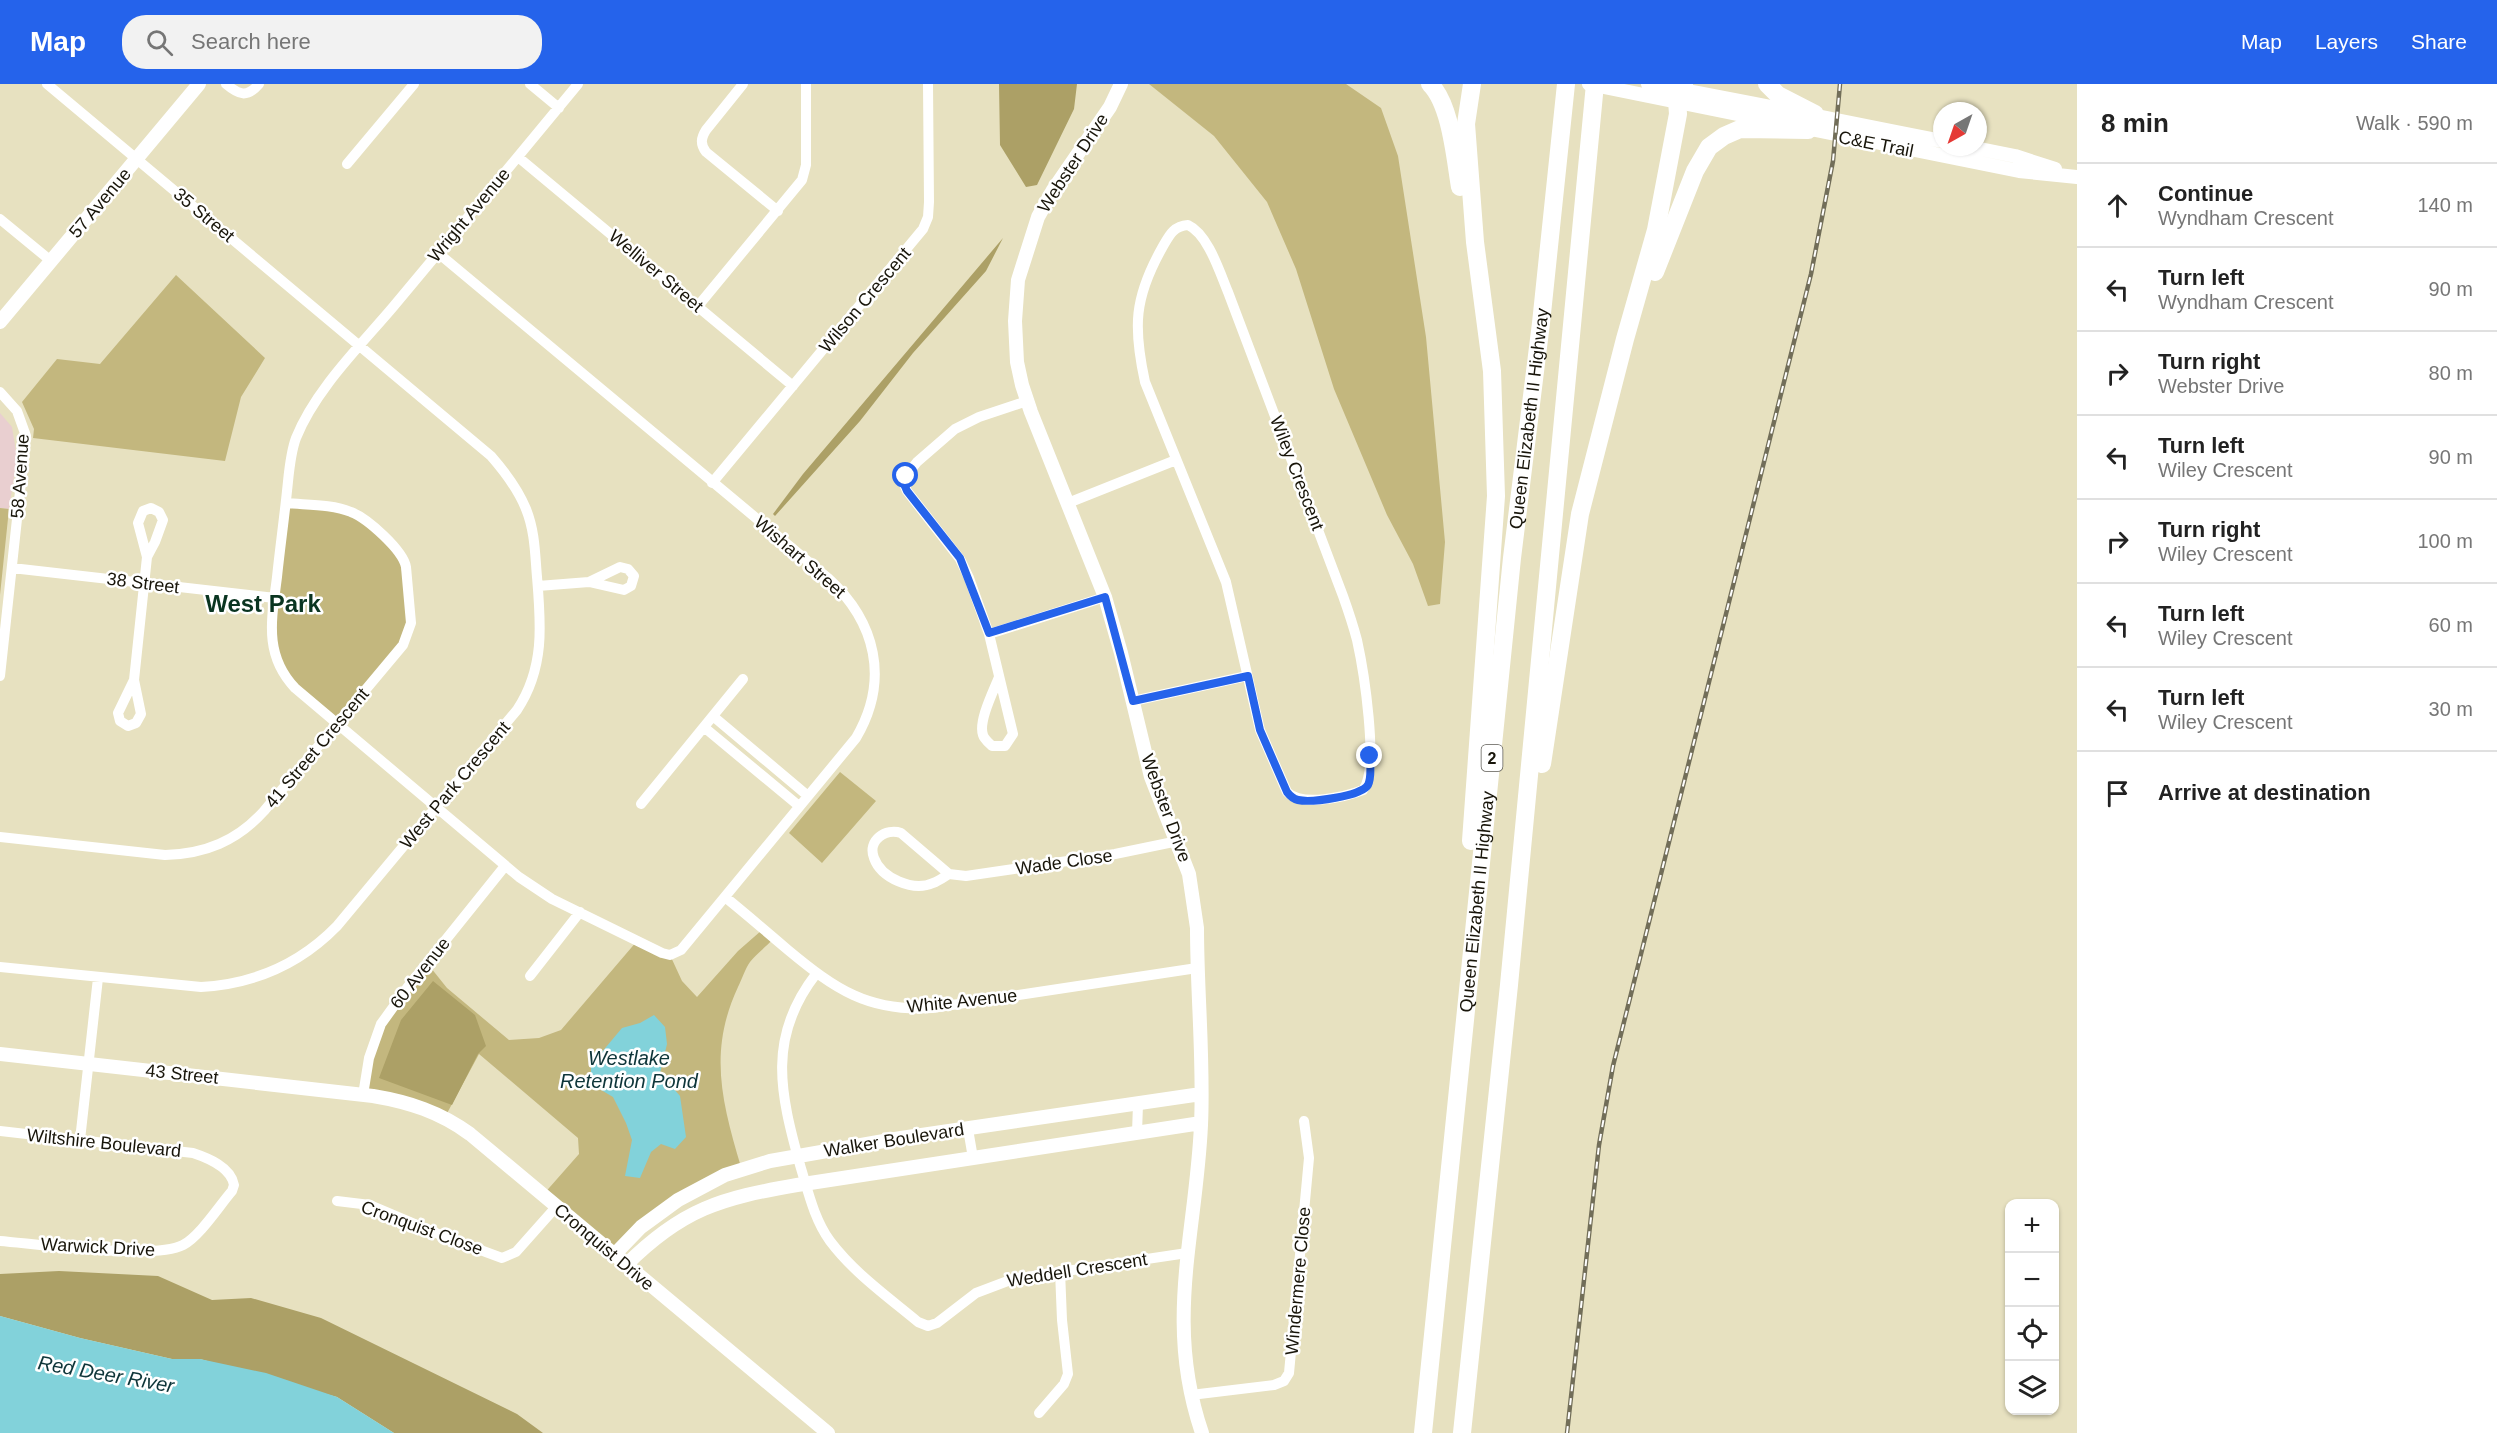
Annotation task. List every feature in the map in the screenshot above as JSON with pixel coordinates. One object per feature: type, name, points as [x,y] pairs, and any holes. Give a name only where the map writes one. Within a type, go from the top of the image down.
[{"type":"highway","points":[[1430,84],[1437,91],[1448,121],[1478,266]]},
{"type":"highway","points":[[1460,1064],[1461,988],[1496,496],[1492,371],[1478,266],[1466,124],[1472,84]]},
{"type":"highway","name":"Queen Elizabeth II Highway","points":[[1423,1433],[1512,558],[1541,323],[1566,84]]},
{"type":"highway","name":"Queen Elizabeth II Highway","points":[[1462,1433],[1509,985],[1596,84]]},
{"type":"highway","points":[[1767,84],[1812,122]]},
{"type":"highway","points":[[1509,985],[1580,514],[1656,230],[1678,114],[1680,91]]},
{"type":"highway","points":[[1609,400],[1675,221],[1695,171],[1709,147],[1724,136],[1740,129],[1812,122]]},
{"type":"street","name":"35 Street","points":[[47,84],[360,346]]},
{"type":"street","name":"57 Avenue","points":[[0,322],[199,84]]},
{"type":"street","points":[[226,84],[244,95],[250,93],[259,84]]},
{"type":"street","points":[[347,164],[414,84]]},
{"type":"street","points":[[530,84],[559,108]]},
{"type":"street","name":"Wright Avenue","points":[[275,598],[292,453],[301,426],[318,397],[579,84]]},
{"type":"street","points":[[743,84],[706,130],[702,137],[702,145],[706,152],[778,212]]},
{"type":"street","points":[[698,306],[778,212],[805,173],[806,84]]},
{"type":"street","name":"Wilson Crescent","points":[[712,483],[914,241],[926,223],[930,202],[928,84]]},
{"type":"street","name":"Webster Drive","points":[[1121,84],[1110,107],[1053,190],[1038,217],[1023,263],[1014,321],[1017,362],[1028,401],[1105,597],[1151,777],[1178,841],[1189,874],[1194,899],[1197,928],[1201,1123],[1199,1165],[1187,1253],[1182,1317],[1186,1366],[1191,1395],[1202,1433]]},
{"type":"street","points":[[1589,84],[1622,90],[1680,91]]},
{"type":"street","points":[[1648,84],[1680,91]]},
{"type":"street","name":"C&E Trail","points":[[1680,91],[1812,122],[1847,122],[1933,139]]},
{"type":"street","name":"C&E Trail","points":[[1812,122],[1844,138],[2019,171],[2077,176]]},
{"type":"street","name":"C&E Trail","points":[[1987,150],[2014,156],[2077,176]]},
{"type":"street","name":"Welliver Street","points":[[518,157],[793,386]]},
{"type":"street","points":[[0,219],[51,261]]},
{"type":"street","name":"Wiley Crescent","points":[[1188,225],[1195,228],[1211,252],[1228,292],[1350,617],[1360,658],[1367,704],[1370,776],[1363,790],[1349,795],[1302,801],[1289,795],[1260,730],[1248,676],[1226,582],[1145,382],[1138,349],[1137,324],[1140,299],[1147,275],[1174,230],[1188,225]]},
{"type":"street","name":"Wishart Street","points":[[275,598],[272,634],[276,662],[295,688],[505,866],[533,887],[670,955],[681,950],[851,746],[867,717],[875,680],[870,640],[861,617],[839,589],[438,253]]},
{"type":"street","name":"West Park Crescent","points":[[0,967],[201,987],[243,982],[274,970],[309,951],[333,931],[507,722],[524,698],[535,669],[540,644],[534,542],[531,523],[519,495],[499,465],[482,448],[360,346]]},
{"type":"street","name":"58 Avenue","points":[[0,392],[17,411],[26,436],[0,676]]},
{"type":"street","points":[[999,677],[986,710],[982,728],[983,735],[992,746],[1005,746],[1013,734],[989,633],[960,558],[907,491],[904,484],[906,476],[917,462],[959,426],[1028,401]]},
{"type":"street","points":[[1068,503],[1176,460]]},
{"type":"street","name":"41 Street Crescent","points":[[0,837],[165,855],[186,855],[212,848],[235,837],[256,820],[407,639],[411,623],[405,560],[395,545],[352,512],[286,502]]},
{"type":"street","points":[[134,680],[147,557]]},
{"type":"street","name":"38 Street","points":[[12,568],[275,598]]},
{"type":"street","points":[[538,586],[589,582]]},
{"type":"street","points":[[989,633],[1105,597]]},
{"type":"street","points":[[1133,701],[1248,676]]},
{"type":"street","points":[[641,804],[743,679]]},
{"type":"street","points":[[714,717],[808,796]]},
{"type":"street","points":[[705,728],[799,806]]},
{"type":"street","name":"Wade Close","points":[[949,874],[901,833],[885,832],[878,836],[873,846],[872,855],[877,865],[903,884],[920,886],[932,884],[949,874],[978,875],[1115,854],[1178,841]]},
{"type":"street","name":"60 Avenue","points":[[363,1095],[369,1058],[381,1023],[505,866]]},
{"type":"street","name":"White Avenue","points":[[725,897],[816,974],[836,988],[858,999],[889,1007],[917,1009],[1197,968]]},
{"type":"street","points":[[530,975],[580,912]]},
{"type":"street","name":"Weddell Crescent","points":[[816,974],[792,1012],[782,1054],[783,1099],[805,1184],[816,1216],[837,1250],[860,1274],[925,1325],[937,1323],[970,1297],[998,1283],[1060,1271],[1187,1253]]},
{"type":"street","points":[[80,1140],[98,978]]},
{"type":"street","name":"43 Street","points":[[0,1054],[363,1095]]},
{"type":"street","name":"Walker Boulevard","points":[[614,1255],[641,1227],[694,1191],[746,1167],[797,1155],[901,1138],[1201,1094]]},
{"type":"street","name":"Cronquist Drive","points":[[363,1095],[411,1103],[445,1117],[470,1134],[828,1433]]},
{"type":"street","points":[[1137,1133],[1138,1104]]},
{"type":"street","name":"Windermere Close","points":[[1191,1395],[1274,1385],[1284,1381],[1289,1373],[1309,1158],[1304,1121]]},
{"type":"street","name":"Walker Boulevard","points":[[626,1265],[658,1235],[709,1205],[739,1196],[1201,1123]]},
{"type":"street","points":[[968,1129],[973,1158]]},
{"type":"street","name":"Wiltshire Boulevard","points":[[0,1131],[193,1153],[207,1158]]},
{"type":"street","name":"Warwick Drive","points":[[0,1241],[138,1251],[164,1251],[181,1246],[192,1238],[234,1188],[231,1177],[207,1158]]},
{"type":"street","name":"Cronquist Close","points":[[337,1201],[370,1205],[502,1258],[516,1252],[555,1207]]},
{"type":"street","points":[[1039,1413],[1064,1384],[1068,1374],[1062,1320],[1060,1271]]},
{"type":"shaded area","points":[[999,84],[1077,84],[1074,109],[1037,185],[1026,187],[1000,145]]},
{"type":"shaded area","points":[[1149,84],[1346,84],[1381,108],[1398,156],[1426,337],[1445,542],[1440,604],[1428,606],[1413,564],[1387,515],[1334,389],[1296,269],[1267,202],[1214,136]]},
{"type":"shaded area","points":[[1003,238],[986,271],[913,353],[860,421],[775,516],[773,514],[803,474]]},
{"type":"shaded area","points":[[176,275],[265,358],[241,397],[225,461],[33,438],[34,429],[22,402],[57,359],[100,364]]},
{"type":"shaded area","points":[[0,413],[12,427],[17,458],[9,509],[0,508]]},
{"type":"shaded area","points":[[286,503],[356,514],[399,550],[410,630],[337,724],[295,688],[273,652]]},
{"type":"shaded area","points":[[0,508],[9,509],[0,595]]},
{"type":"shaded area","points":[[840,772],[876,801],[822,863],[789,833]]},
{"type":"shaded area","points":[[762,930],[773,939],[752,959],[745,971],[729,1010],[723,1033],[721,1055],[724,1099],[741,1167],[726,1171],[614,1255],[542,1196],[579,1154],[578,1138],[479,1054],[445,1117],[363,1095],[381,1024],[427,963],[447,988],[509,1040],[539,1038],[561,1030],[637,941],[670,955],[682,981],[697,997],[738,951]]},
{"type":"shaded area","points":[[433,981],[475,1015],[486,1046],[478,1054],[452,1105],[379,1078],[401,1020]]},
{"type":"shaded area","points":[[59,1271],[158,1276],[212,1300],[251,1298],[321,1318],[517,1414],[543,1433],[394,1433],[337,1397],[200,1359],[172,1359],[80,1338],[0,1316],[0,1274]]},
{"type":"water","name":"Westlake Retention Pond","points":[[654,1015],[665,1027],[667,1044],[660,1073],[680,1096],[686,1137],[675,1149],[661,1144],[651,1152],[640,1178],[625,1176],[632,1140],[613,1097],[591,1084],[591,1065],[622,1028],[640,1023]]},
{"type":"water","name":"Red Deer River","points":[[0,1316],[80,1338],[172,1359],[200,1359],[266,1373],[337,1397],[394,1433],[0,1433]]},
{"type":"railway","points":[[1567,1433],[1599,1145],[1613,1066],[1811,274],[1833,161],[1840,84]]},
{"type":"district","name":"West Park","points":[[263,604]]},
{"type":"route","points":[[906,476],[904,484],[907,491],[960,558],[989,633],[1105,597],[1133,701],[1248,676],[1263,738],[1287,792],[1293,798],[1302,801],[1349,795],[1363,790],[1370,776],[1370,756]]}]
